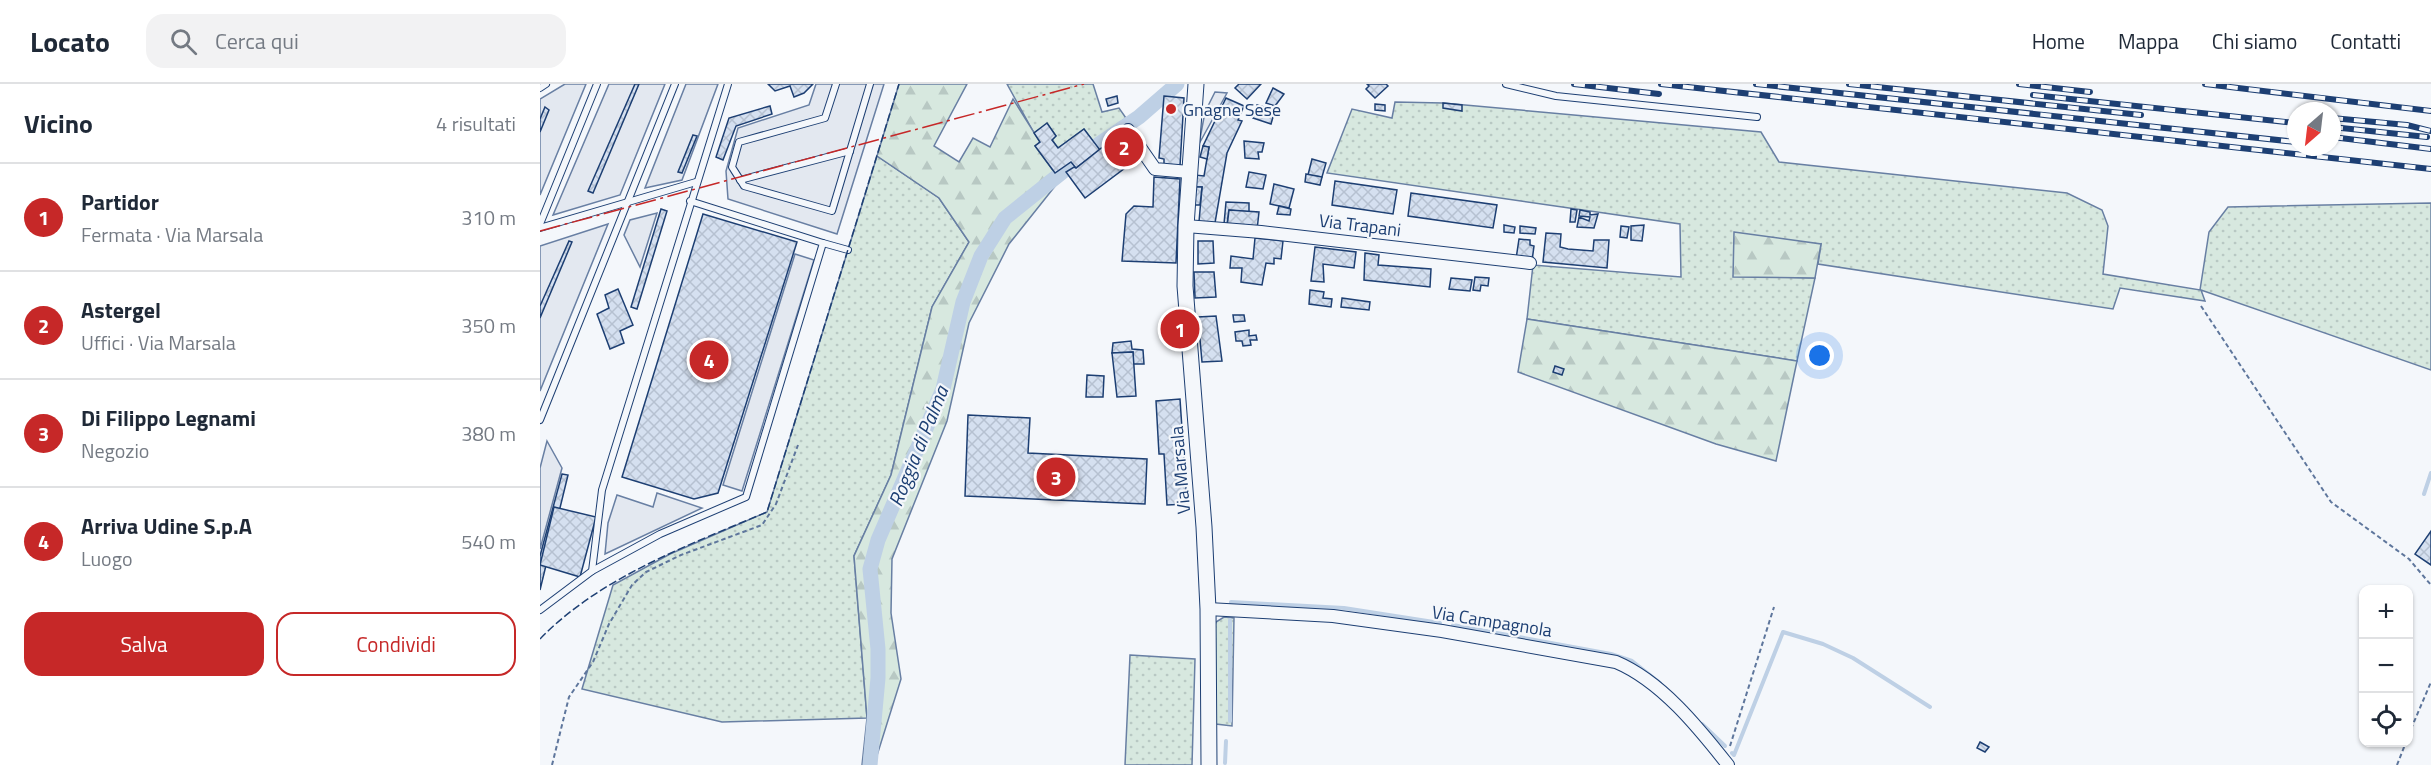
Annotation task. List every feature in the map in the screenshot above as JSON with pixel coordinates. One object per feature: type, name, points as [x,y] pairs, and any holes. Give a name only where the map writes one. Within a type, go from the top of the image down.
[{"type":"street","name":"Via Marsala","points":[[1196,84],[1185,226],[1185,286],[1208,609],[1209,765]]},
{"type":"street","points":[[1128,130],[1155,169],[1189,172]]},
{"type":"street","name":"Via Trapani","points":[[1185,226],[1261,232],[1530,263]]},
{"type":"street","name":"Via Campagnola","points":[[1208,609],[1344,617],[1442,631],[1616,662],[1640,674],[1667,698],[1726,763]]},
{"type":"lane","points":[[540,88],[546,84]]},
{"type":"lane","points":[[540,226],[597,84]]},
{"type":"lane","points":[[540,420],[675,84]]},
{"type":"lane","points":[[592,571],[602,490],[728,84]]},
{"type":"lane","points":[[836,84],[825,118],[739,142],[732,167],[744,186],[832,211],[870,84]]},
{"type":"lane","points":[[1506,84],[1556,96],[1757,117]]},
{"type":"lane","points":[[740,180],[849,151]]},
{"type":"lane","points":[[540,226],[696,182]]},
{"type":"lane","points":[[690,201],[848,250]]},
{"type":"lane","points":[[540,610],[592,571],[660,534],[746,497],[823,243]]},
{"type":"path","points":[[2201,306],[2331,502],[2409,559],[2431,585]]},
{"type":"path","points":[[552,765],[569,697],[593,662],[609,624],[632,585],[646,572],[681,555],[762,525],[776,504],[798,445]]},
{"type":"path","points":[[1726,763],[1774,607]]},
{"type":"path","points":[[2413,726],[2431,682]]},
{"type":"path","points":[[2397,765],[2404,747]]},
{"type":"green space","points":[[899,84],[967,84],[934,146],[959,162],[973,138],[990,147],[1013,99],[1040,142],[1035,146],[1060,180],[1009,244],[969,323],[947,421],[892,559],[891,613],[901,679],[874,765],[862,765],[867,718],[854,556],[891,475],[932,307],[969,242],[939,198],[877,156]]},
{"type":"green space","points":[[1007,84],[1093,84],[1102,112],[1119,108],[1126,118],[1093,141],[1084,129],[1058,148],[1052,140],[1056,136],[1047,124],[1034,133]]},
{"type":"green space","points":[[1395,102],[1443,103],[1761,132],[1779,162],[2067,193],[2102,210],[2108,226],[2103,274],[2200,290],[2209,232],[2228,207],[2431,203],[2431,370],[2201,290],[2205,301],[2120,288],[2113,309],[1818,264],[1821,244],[1733,276],[1815,278],[1797,361],[1527,319],[1533,265],[1681,277],[1680,224],[1327,173],[1352,109],[1392,118]]},
{"type":"green space","points":[[877,156],[939,198],[969,242],[932,307],[891,475],[854,556],[867,718],[722,722],[582,689],[613,585],[670,554],[767,512]]},
{"type":"green space","points":[[1734,232],[1821,244],[1815,278],[1733,277]]},
{"type":"green space","points":[[1527,319],[1797,361],[1776,461],[1716,444],[1518,372]]},
{"type":"green space","points":[[1224,617],[1234,618],[1232,726],[1216,724],[1214,628],[1216,622]]},
{"type":"green space","points":[[1130,655],[1195,659],[1192,765],[1125,765]]},
{"type":"shaded area","points":[[565,84],[586,84],[540,195],[540,99]]},
{"type":"shaded area","points":[[609,84],[665,84],[620,195],[553,215]]},
{"type":"shaded area","points":[[686,84],[718,84],[682,180],[645,188]]},
{"type":"shaded area","points":[[816,84],[884,84],[837,234],[728,199],[726,171],[738,128],[809,105]]},
{"type":"shaded area","points":[[1215,92],[1227,93],[1199,144],[1205,112]]},
{"type":"shaded area","points":[[657,213],[640,267],[624,235],[630,220]]},
{"type":"shaded area","points":[[608,224],[540,391],[540,246]]},
{"type":"shaded area","points":[[795,254],[814,260],[742,491],[723,485]]},
{"type":"shaded area","points":[[547,441],[562,468],[540,549],[540,468]]},
{"type":"shaded area","points":[[657,493],[702,508],[605,554],[608,523],[617,495],[653,507]]},
{"type":"building","points":[[635,84],[639,84],[593,193],[588,191]]},
{"type":"building","points":[[768,84],[813,84],[804,93],[794,97],[790,86],[775,91]]},
{"type":"building","points":[[1239,84],[1261,84],[1247,99],[1235,88]]},
{"type":"building","points":[[1367,84],[1386,84],[1388,86],[1375,98],[1366,89],[1369,86]]},
{"type":"building","points":[[1273,88],[1284,94],[1275,106],[1266,103]]},
{"type":"building","points":[[1117,96],[1118,103],[1108,106],[1106,99]]},
{"type":"building","points":[[1164,96],[1184,98],[1180,166],[1164,165],[1164,159],[1159,158]]},
{"type":"building","points":[[1226,98],[1244,106],[1238,120],[1242,121],[1227,153],[1215,223],[1199,222],[1202,187],[1194,187],[1195,175],[1204,176],[1209,147],[1203,146]]},
{"type":"building","points":[[1443,103],[1462,105],[1462,111],[1443,108]]},
{"type":"building","points":[[1375,104],[1385,105],[1385,111],[1375,110]]},
{"type":"building","points":[[1257,105],[1275,110],[1271,124],[1253,118]]},
{"type":"building","points":[[770,106],[772,114],[736,126],[723,160],[716,157],[729,118]]},
{"type":"building","points":[[545,107],[549,110],[540,132],[540,119]]},
{"type":"building","points":[[1047,123],[1056,136],[1052,140],[1058,148],[1084,129],[1100,150],[1076,168],[1071,162],[1055,173],[1035,146],[1040,142],[1034,133]]},
{"type":"building","points":[[1119,134],[1137,159],[1085,198],[1066,172],[1076,168]]},
{"type":"building","points":[[693,135],[697,136],[682,173],[678,172]]},
{"type":"building","points":[[1244,141],[1264,143],[1262,152],[1258,152],[1259,159],[1245,158]]},
{"type":"building","points":[[1203,146],[1209,147],[1207,159],[1200,157]]},
{"type":"building","points":[[1312,159],[1326,163],[1322,177],[1308,175]]},
{"type":"building","points":[[1249,172],[1266,175],[1263,189],[1246,187]]},
{"type":"building","points":[[1306,174],[1322,177],[1320,185],[1305,182]]},
{"type":"building","points":[[1154,177],[1180,179],[1176,263],[1122,261],[1126,214],[1134,206],[1153,207]]},
{"type":"building","points":[[1335,181],[1397,190],[1393,214],[1332,205]]},
{"type":"building","points":[[1274,184],[1294,189],[1289,208],[1270,204]]},
{"type":"building","points":[[1196,187],[1202,187],[1200,205],[1194,205]]},
{"type":"building","points":[[1411,193],[1497,205],[1493,228],[1408,216]]},
{"type":"building","points":[[1226,202],[1249,203],[1249,212],[1229,210],[1227,225],[1224,224]]},
{"type":"building","points":[[1279,206],[1291,209],[1290,215],[1277,214]]},
{"type":"building","points":[[661,209],[667,211],[637,309],[631,307]]},
{"type":"building","points":[[1571,209],[1577,210],[1575,222],[1570,222]]},
{"type":"building","points":[[1229,210],[1259,212],[1257,230],[1227,227]]},
{"type":"building","points":[[1580,210],[1590,212],[1590,215],[1598,214],[1594,228],[1577,227],[1579,217],[1589,221],[1590,217],[1579,216]]},
{"type":"building","points":[[703,214],[797,242],[718,493],[694,499],[622,477]]},
{"type":"building","points":[[1504,225],[1515,227],[1514,233],[1504,232]]},
{"type":"building","points":[[1644,225],[1642,241],[1631,240],[1631,226]]},
{"type":"building","points":[[1520,226],[1536,228],[1535,234],[1520,233]]},
{"type":"building","points":[[1621,226],[1629,227],[1627,238],[1620,237]]},
{"type":"building","points":[[1546,233],[1561,234],[1560,247],[1568,249],[1593,251],[1594,240],[1609,240],[1607,268],[1543,262]]},
{"type":"building","points":[[1255,238],[1283,241],[1281,259],[1274,258],[1274,264],[1266,263],[1262,285],[1241,282],[1242,268],[1230,268],[1231,256],[1253,259]]},
{"type":"building","points":[[1519,239],[1530,240],[1530,245],[1534,246],[1532,261],[1516,259]]},
{"type":"building","points":[[569,241],[572,242],[540,318],[540,306]]},
{"type":"building","points":[[1198,241],[1213,241],[1214,263],[1198,264]]},
{"type":"building","points":[[1315,247],[1356,252],[1354,268],[1323,264],[1324,282],[1311,281]]},
{"type":"building","points":[[1365,253],[1379,255],[1378,265],[1431,269],[1430,287],[1364,280]]},
{"type":"building","points":[[1194,272],[1214,272],[1216,297],[1195,298]]},
{"type":"building","points":[[1475,277],[1489,278],[1488,286],[1481,285],[1480,291],[1473,290]]},
{"type":"building","points":[[1451,278],[1472,280],[1470,291],[1449,289]]},
{"type":"building","points":[[618,289],[633,325],[620,331],[624,343],[610,349],[597,314],[609,308],[605,295]]},
{"type":"building","points":[[1310,290],[1324,292],[1323,298],[1332,299],[1331,307],[1309,304]]},
{"type":"building","points":[[1342,298],[1370,302],[1369,310],[1341,307]]},
{"type":"building","points":[[1233,315],[1244,315],[1245,321],[1234,322]]},
{"type":"building","points":[[1216,316],[1222,361],[1202,362],[1198,317]]},
{"type":"building","points":[[1249,330],[1249,336],[1256,335],[1257,340],[1250,340],[1251,345],[1243,346],[1242,341],[1236,341],[1235,332]]},
{"type":"building","points":[[1131,341],[1132,349],[1143,350],[1144,364],[1133,364],[1133,352],[1112,353],[1113,343]]},
{"type":"building","points":[[1133,352],[1136,396],[1117,397],[1112,353]]},
{"type":"building","points":[[1555,366],[1564,369],[1562,375],[1553,372]]},
{"type":"building","points":[[1087,375],[1104,376],[1103,397],[1086,397]]},
{"type":"building","points":[[1180,399],[1187,504],[1167,505],[1164,454],[1159,454],[1156,401]]},
{"type":"building","points":[[968,415],[1030,418],[1028,453],[1147,459],[1145,504],[965,496]]},
{"type":"building","points":[[562,474],[568,475],[540,590],[540,556]]},
{"type":"building","points":[[554,507],[596,517],[580,577],[540,565]]},
{"type":"building","points":[[2431,531],[2431,565],[2415,554]]},
{"type":"building","points":[[1980,742],[1989,747],[1985,752],[1977,748]]},
{"type":"waterway","points":[[1099,144],[1139,117],[1177,84]]},
{"type":"waterway","name":"Roggia di Palma","points":[[870,765],[878,678],[878,649],[870,569],[878,540],[943,389],[963,302],[981,256],[1005,218],[1070,166]]},
{"type":"waterway","points":[[2424,494],[2431,473]]},
{"type":"waterway","points":[[1231,604],[1231,602],[1344,608],[1440,623]]},
{"type":"waterway","points":[[1230,620],[1230,721]]},
{"type":"waterway","points":[[1453,625],[1611,654],[1632,661],[1660,683]]},
{"type":"waterway","points":[[1732,753],[1734,755],[1783,632],[1823,644],[1853,658],[1930,707]]},
{"type":"waterway","points":[[1702,724],[1725,746]]},
{"type":"waterway","points":[[1225,763],[1226,741]]},
{"type":"railway","points":[[1574,84],[1659,94]]},
{"type":"railway","points":[[1661,84],[2431,169]]},
{"type":"railway","points":[[1756,84],[2287,141]]},
{"type":"railway","points":[[1849,84],[2141,115]]},
{"type":"railway","points":[[2019,84],[2090,92]]},
{"type":"railway","points":[[2205,84],[2431,111]]},
{"type":"railway","points":[[2033,95],[2287,122]]},
{"type":"railway","points":[[2341,119],[2407,125],[2431,131]]},
{"type":"railway","points":[[2341,128],[2427,137]]},
{"type":"railway","points":[[2341,138],[2431,149]]},
{"type":"fence","points":[[540,639],[564,617],[618,580],[677,550],[767,512],[899,84]]},
{"type":"power","points":[[540,231],[1084,84]]},
{"type":"place","name":"Gnagne Sese","points":[[1171,109]]},
{"type":"place","name":"Astergel","points":[[1124,147]]},
{"type":"place","name":"Partidor","points":[[1180,329]]},
{"type":"place","name":"Arriva Udine S.p.A","points":[[709,360]]},
{"type":"place","name":"Di Filippo Legnami","points":[[1056,477]]}]
